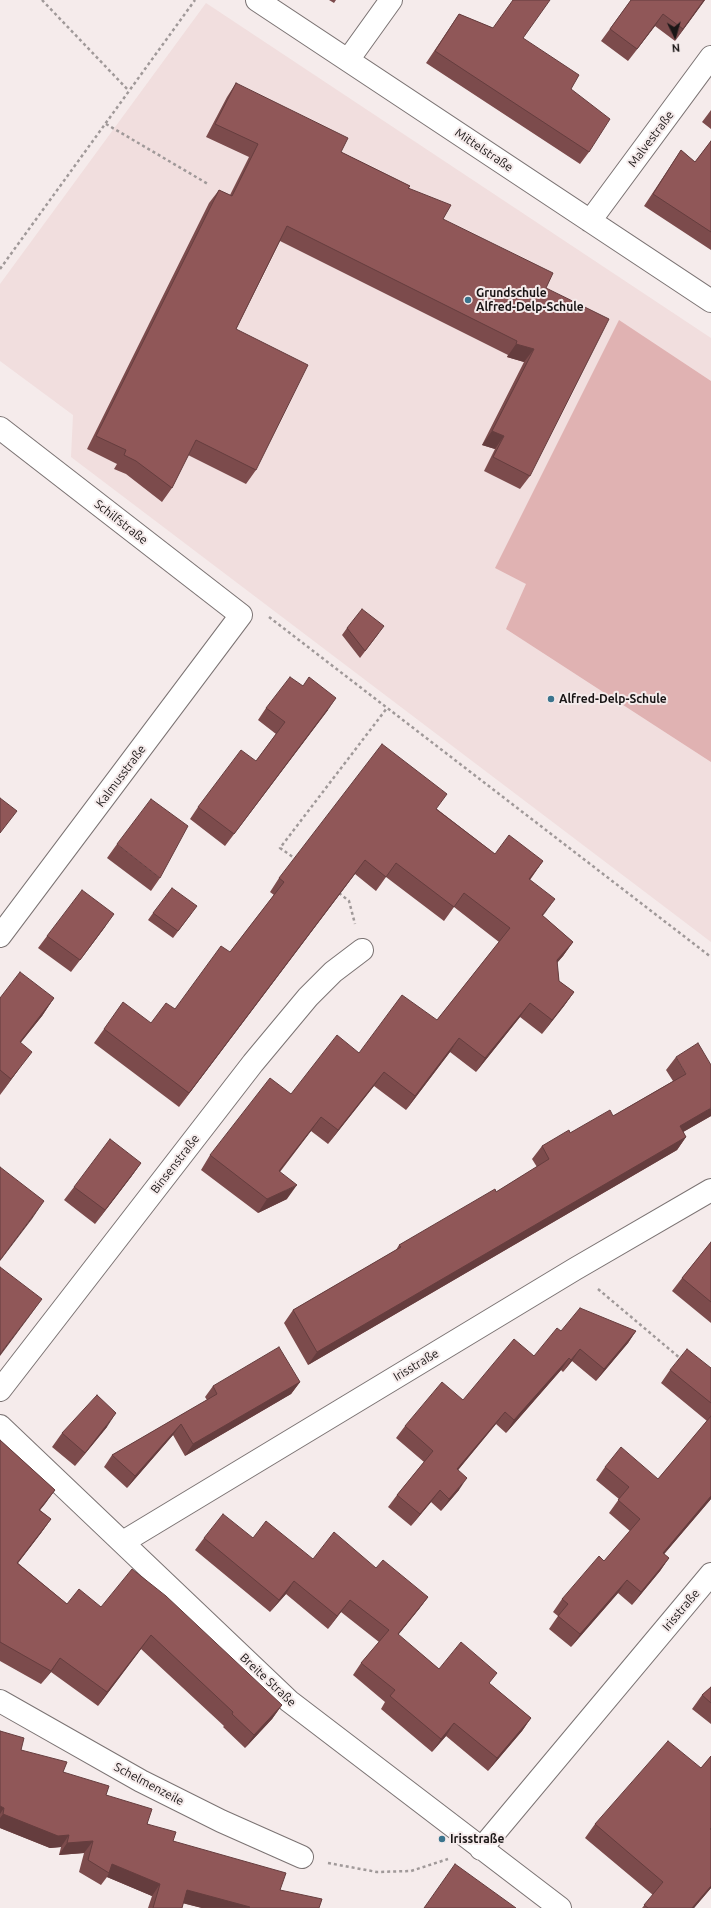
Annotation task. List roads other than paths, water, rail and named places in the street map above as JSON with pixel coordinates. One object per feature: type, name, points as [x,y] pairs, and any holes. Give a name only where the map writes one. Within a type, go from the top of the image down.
[{"type":"street","name":"Mittelstraße","points":[[257,0],[711,301]]},
{"type":"street","points":[[348,60],[391,0]]},
{"type":"street","name":"Malvestraße","points":[[590,221],[711,57]]},
{"type":"street","name":"Schilfstraße","points":[[0,428],[241,615]]},
{"type":"street","name":"Kalmusstraße","points":[[0,936],[241,615]]},
{"type":"street","name":"Binsenstraße","points":[[0,1390],[253,1063],[308,997],[334,972],[362,950]]},
{"type":"street","name":"Irisstraße","points":[[123,1542],[575,1269],[711,1190]]},
{"type":"street","name":"Breite Straße","points":[[0,1426],[289,1701],[560,1908]]},
{"type":"street","name":"Irisstraße","points":[[481,1849],[711,1574]]},
{"type":"street","name":"Schelmenzeile","points":[[0,1701],[141,1781],[221,1821],[302,1857]]},
{"type":"place","name":"Grundschule Alfred-Delp-Schule","points":[[468,300]]},
{"type":"place","name":"Alfred-Delp-Schule","points":[[551,699]]},
{"type":"place","name":"Irisstraße","points":[[442,1839]]}]
